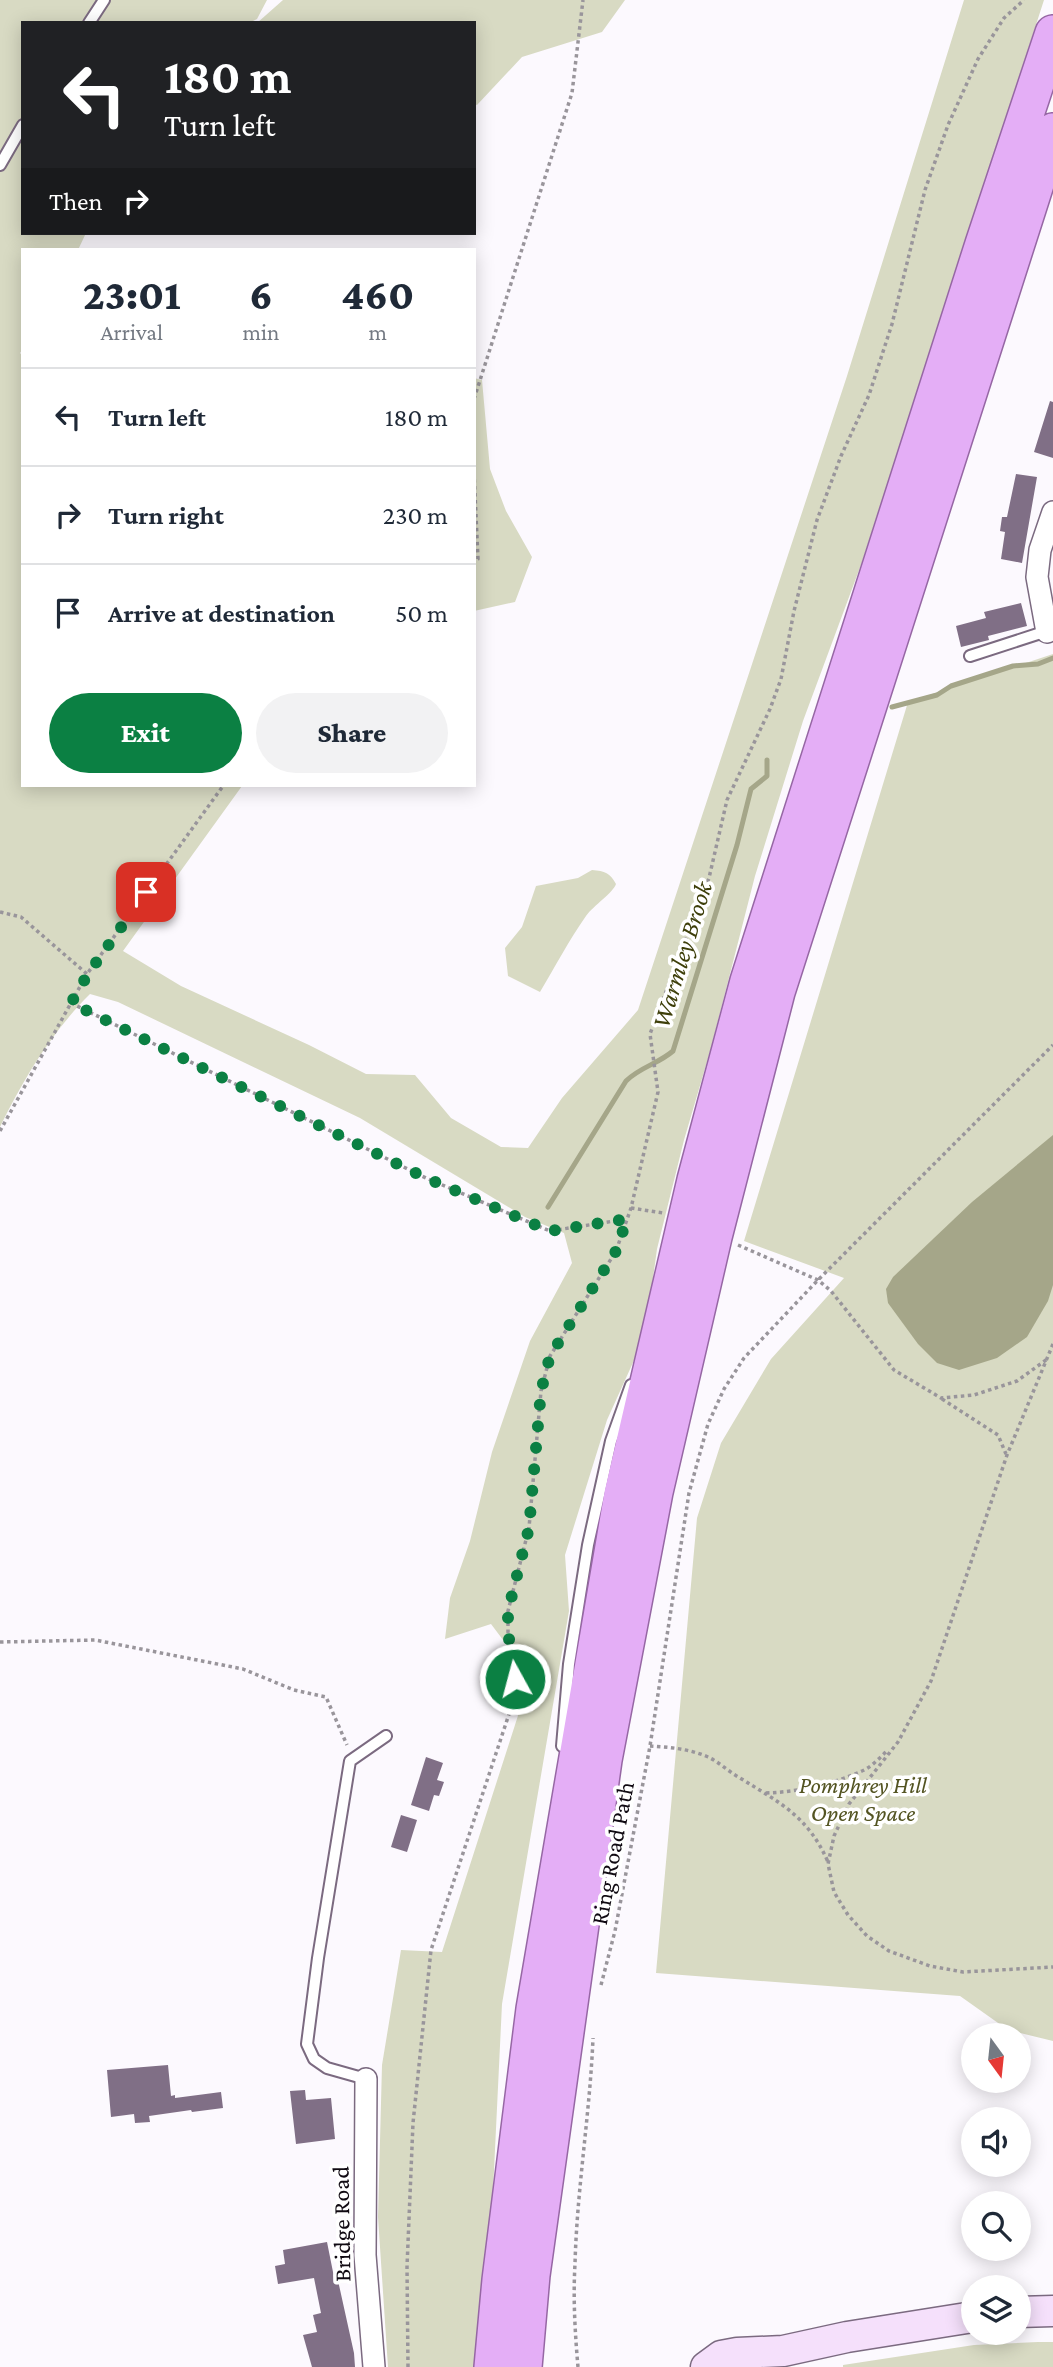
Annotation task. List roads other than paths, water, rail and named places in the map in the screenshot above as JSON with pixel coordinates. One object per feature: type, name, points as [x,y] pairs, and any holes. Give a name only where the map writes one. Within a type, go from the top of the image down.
[{"type":"highway","points":[[492,2367],[500,2280],[534,2009],[567,1786],[621,1494],[695,1180],[748,981],[1053,33]]},
{"type":"highway","points":[[524,2367],[532,2275],[604,1760],[655,1492],[714,1237],[777,992],[1053,131]]},
{"type":"main road","points":[[1031,2312],[1053,2311]]},
{"type":"main road","points":[[706,2367],[721,2356],[772,2359],[847,2337],[961,2319]]},
{"type":"street","points":[[1050,631],[1040,604],[1037,577],[1040,550],[1053,512]]},
{"type":"street","name":"Bridge Road","points":[[366,2079],[365,2255],[374,2367]]},
{"type":"lane","points":[[90,21],[104,0]]},
{"type":"lane","points":[[0,165],[21,128]]},
{"type":"lane","points":[[970,656],[1050,631]]},
{"type":"lane","points":[[638,1365],[660,1330]]},
{"type":"lane","points":[[561,1762],[569,1664],[588,1545],[611,1441],[634,1377]]},
{"type":"lane","points":[[366,2079],[327,2068],[314,2060],[307,2044],[341,1810],[351,1761],[386,1736]]},
{"type":"waterway","name":"Warmley Brook","points":[[892,707],[937,695],[951,686],[1013,666],[1038,664],[1053,658]]},
{"type":"waterway","name":"Warmley Brook","points":[[548,1207],[626,1081],[673,1051],[737,845],[751,789],[767,776],[767,760]]},
{"type":"park label","name":"Pomphrey Hill Open Space","points":[[863,1798]]}]
